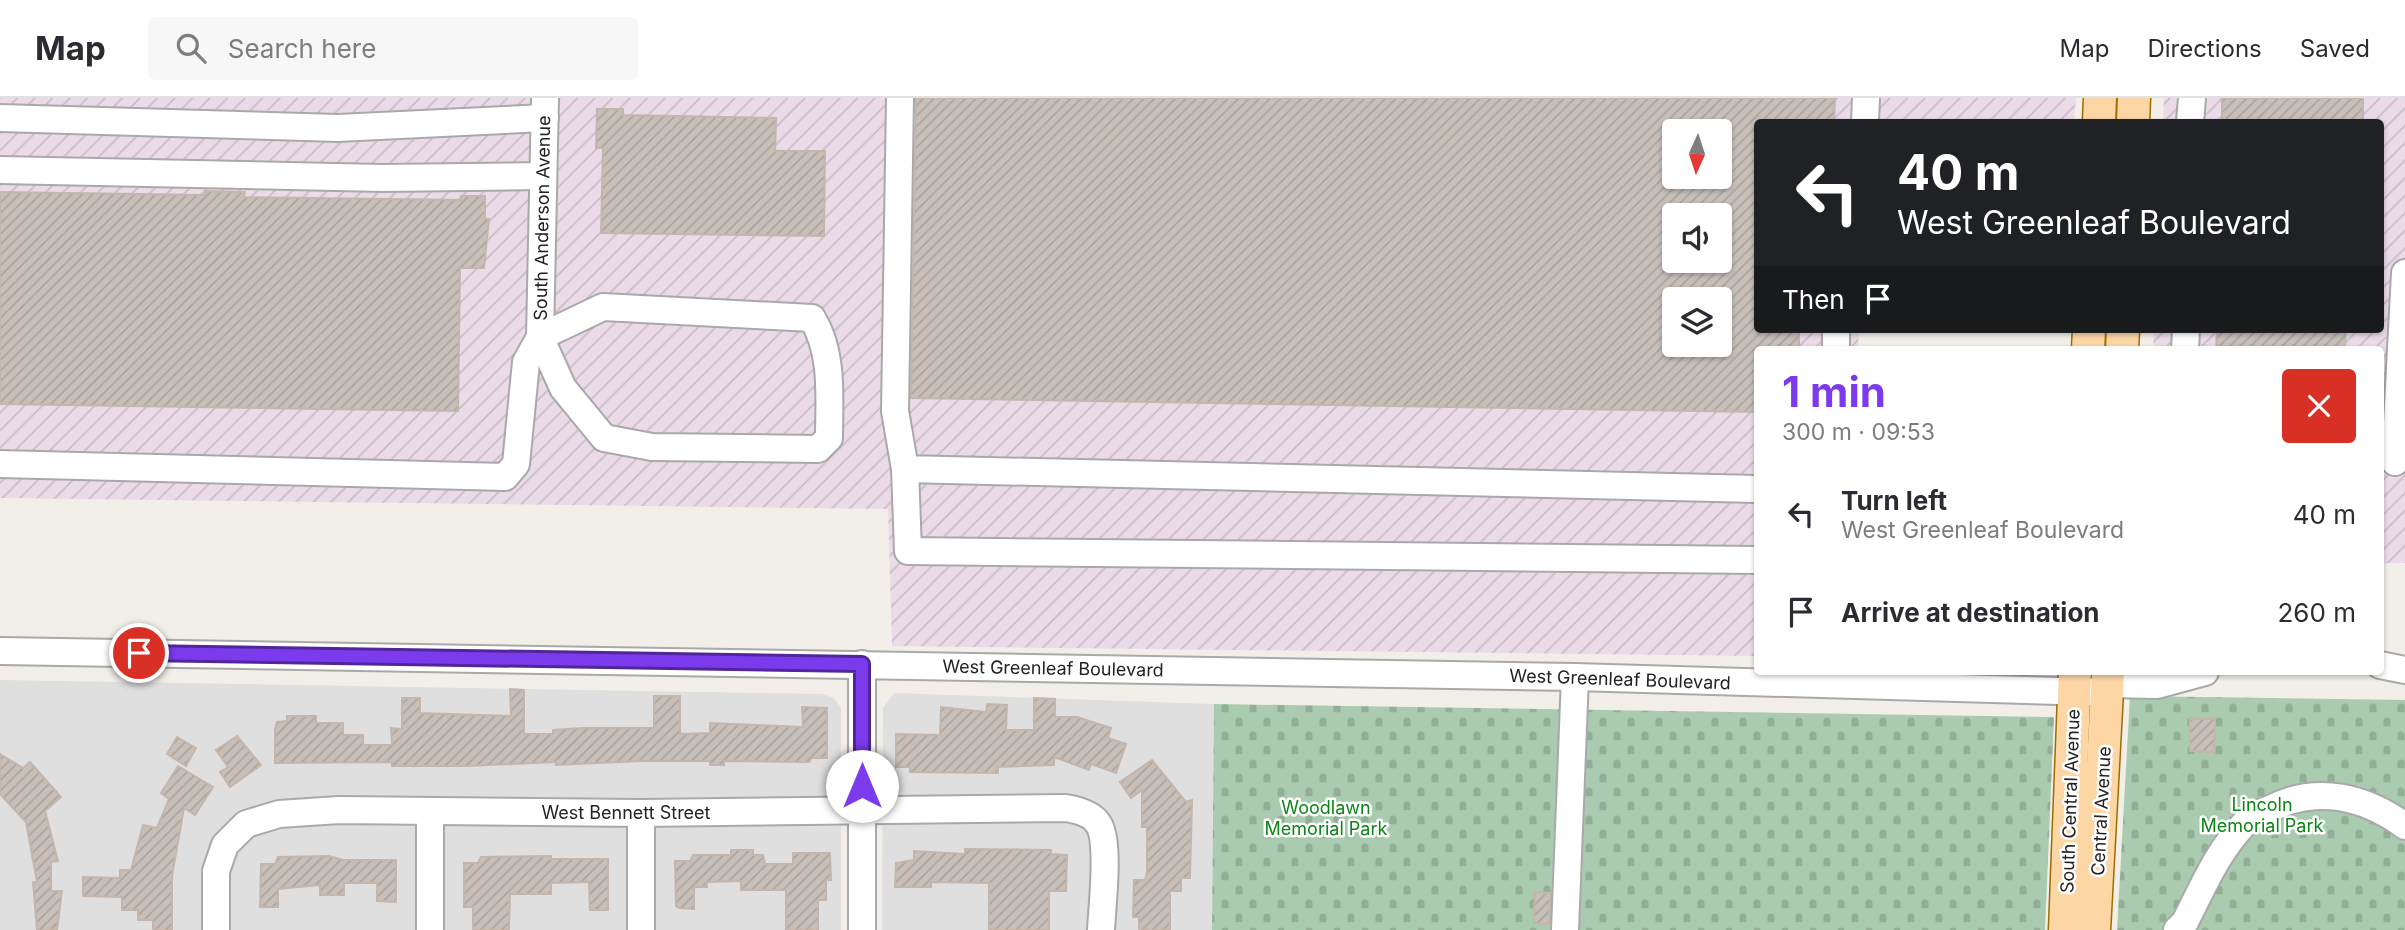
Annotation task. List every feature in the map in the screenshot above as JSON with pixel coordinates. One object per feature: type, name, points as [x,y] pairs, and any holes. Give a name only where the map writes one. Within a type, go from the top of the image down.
[{"type":"main road","points":[[2099,119],[2100,98]]},
{"type":"main road","points":[[2133,119],[2134,98]]},
{"type":"main road","name":"South Central Avenue","points":[[2065,930],[2075,681]]},
{"type":"main road","name":"Central Avenue","points":[[2094,930],[2107,682]]},
{"type":"street","points":[[901,98],[895,411],[905,469],[908,551],[1754,560]]},
{"type":"street","points":[[1866,98],[1866,119]]},
{"type":"street","points":[[2190,119],[2192,98]]},
{"type":"street","points":[[0,118],[338,128],[507,109],[545,108]]},
{"type":"street","name":"South Anderson Avenue","points":[[540,337],[545,108]]},
{"type":"street","points":[[0,170],[383,178],[543,176]]},
{"type":"street","points":[[2395,462],[2405,273]]},
{"type":"street","points":[[0,464],[505,477],[516,464],[526,362],[540,337],[603,307],[812,318],[820,331],[830,378],[829,438],[818,449],[652,447],[604,438],[563,388],[540,337]]},
{"type":"street","points":[[905,469],[1754,489]]},
{"type":"street","name":"West Greenleaf Boulevard","points":[[0,651],[1576,677],[2075,681],[2157,685],[2194,675]]},
{"type":"street","points":[[862,664],[862,930]]},
{"type":"street","points":[[1565,930],[1576,677]]},
{"type":"street","points":[[2177,930],[2185,922],[2216,860],[2248,820],[2292,797],[2338,797],[2374,806],[2405,826]]},
{"type":"street","name":"West Bennett Street","points":[[216,930],[216,871],[225,845],[246,824],[279,814],[339,810],[641,813],[1066,808],[1084,812],[1100,825],[1104,845],[1101,930]]},
{"type":"street","points":[[430,812],[430,930]]},
{"type":"street","points":[[641,813],[641,930]]},
{"type":"shaded area","points":[[0,98],[2076,98],[2074,119],[1754,119],[1754,333],[1859,333],[1858,346],[1754,346],[1754,656],[892,646],[888,509],[0,498]]},
{"type":"shaded area","points":[[2164,98],[2405,98],[2405,563],[2384,563],[2384,346],[2153,346],[2154,333],[2384,333],[2384,119],[2163,119]]},
{"type":"shaded area","points":[[0,680],[823,694],[834,698],[841,708],[841,930],[0,930]]},
{"type":"shaded area","points":[[894,693],[1214,704],[1212,930],[882,930],[883,708]]},
{"type":"green space","name":"Lincoln Memorial Park","points":[[2130,696],[2405,700],[2405,930],[2117,930]]},
{"type":"green space","name":"Woodlawn Memorial Park","points":[[1214,704],[2054,717],[2045,930],[1212,930]]},
{"type":"building","points":[[916,98],[1835,98],[1834,119],[1754,119],[1754,333],[1799,333],[1799,346],[1754,346],[1754,412],[911,398]]},
{"type":"building","points":[[2222,98],[2363,98],[2363,119],[2222,119]]},
{"type":"building","points":[[597,109],[623,109],[623,115],[776,118],[775,151],[825,151],[824,236],[601,233],[603,148],[596,148]]},
{"type":"building","points":[[205,191],[245,192],[244,197],[461,200],[461,196],[485,196],[485,219],[489,219],[484,268],[460,268],[458,411],[0,404],[0,192],[205,195]]},
{"type":"building","points":[[2217,333],[2346,333],[2345,346],[2216,346]]},
{"type":"building","points":[[510,689],[524,690],[524,734],[553,734],[553,730],[583,728],[654,728],[654,696],[680,696],[680,734],[710,733],[710,723],[803,727],[802,707],[827,708],[827,758],[812,758],[809,762],[724,761],[724,765],[710,765],[710,761],[556,765],[556,762],[467,766],[392,766],[392,762],[275,763],[275,729],[277,722],[287,721],[287,716],[316,716],[316,723],[343,723],[343,735],[363,735],[363,745],[392,745],[391,728],[402,729],[402,698],[420,698],[420,713],[511,716]]},
{"type":"building","points":[[1034,698],[1055,699],[1055,717],[1077,717],[1111,728],[1108,738],[1126,744],[1116,773],[1091,764],[1089,770],[1054,757],[1054,765],[998,767],[998,773],[910,772],[910,767],[896,767],[896,734],[940,735],[941,707],[986,712],[987,704],[1007,705],[1006,730],[1034,730]]},
{"type":"building","points":[[2190,719],[2215,719],[2214,752],[2190,751]]},
{"type":"building","points":[[237,736],[261,765],[230,787],[220,772],[228,767],[216,750]]},
{"type":"building","points":[[177,737],[196,748],[186,766],[167,754]]},
{"type":"building","points":[[0,754],[23,768],[30,762],[61,797],[45,811],[58,861],[51,862],[51,891],[62,891],[57,930],[37,930],[33,882],[37,882],[26,822],[0,794]]},
{"type":"building","points":[[1152,760],[1186,802],[1192,800],[1190,878],[1181,878],[1181,891],[1170,891],[1170,930],[1139,930],[1139,917],[1133,917],[1134,880],[1145,880],[1147,872],[1147,827],[1142,827],[1142,790],[1131,798],[1120,782]]},
{"type":"building","points":[[178,766],[213,787],[195,815],[184,808],[172,876],[172,930],[153,930],[153,920],[138,920],[138,910],[122,910],[122,897],[83,896],[83,877],[120,878],[120,870],[131,870],[143,825],[157,828],[169,799],[161,793]]},
{"type":"building","points":[[965,849],[1051,850],[1051,854],[1067,855],[1066,891],[1049,891],[1049,930],[989,930],[989,883],[931,882],[931,887],[895,887],[896,863],[914,860],[914,851],[965,854]]},
{"type":"building","points":[[731,850],[753,850],[753,855],[763,855],[765,864],[793,864],[793,853],[830,853],[831,880],[826,880],[826,900],[818,900],[818,930],[786,930],[786,890],[741,890],[741,881],[707,882],[707,887],[694,887],[694,909],[676,906],[675,861],[690,861],[693,855],[731,855]]},
{"type":"building","points":[[328,856],[344,860],[396,860],[396,902],[377,901],[377,883],[344,883],[344,895],[320,895],[320,885],[278,889],[278,907],[260,907],[261,864],[275,864],[278,857]]},
{"type":"building","points":[[551,856],[551,859],[608,859],[608,910],[590,910],[589,882],[551,883],[551,894],[510,894],[509,930],[473,930],[473,907],[464,907],[464,863],[478,863],[481,857]]},
{"type":"building","points":[[1535,892],[1551,893],[1549,924],[1534,923]]},
{"type":"route","points":[[139,653],[862,664],[862,786]]}]
